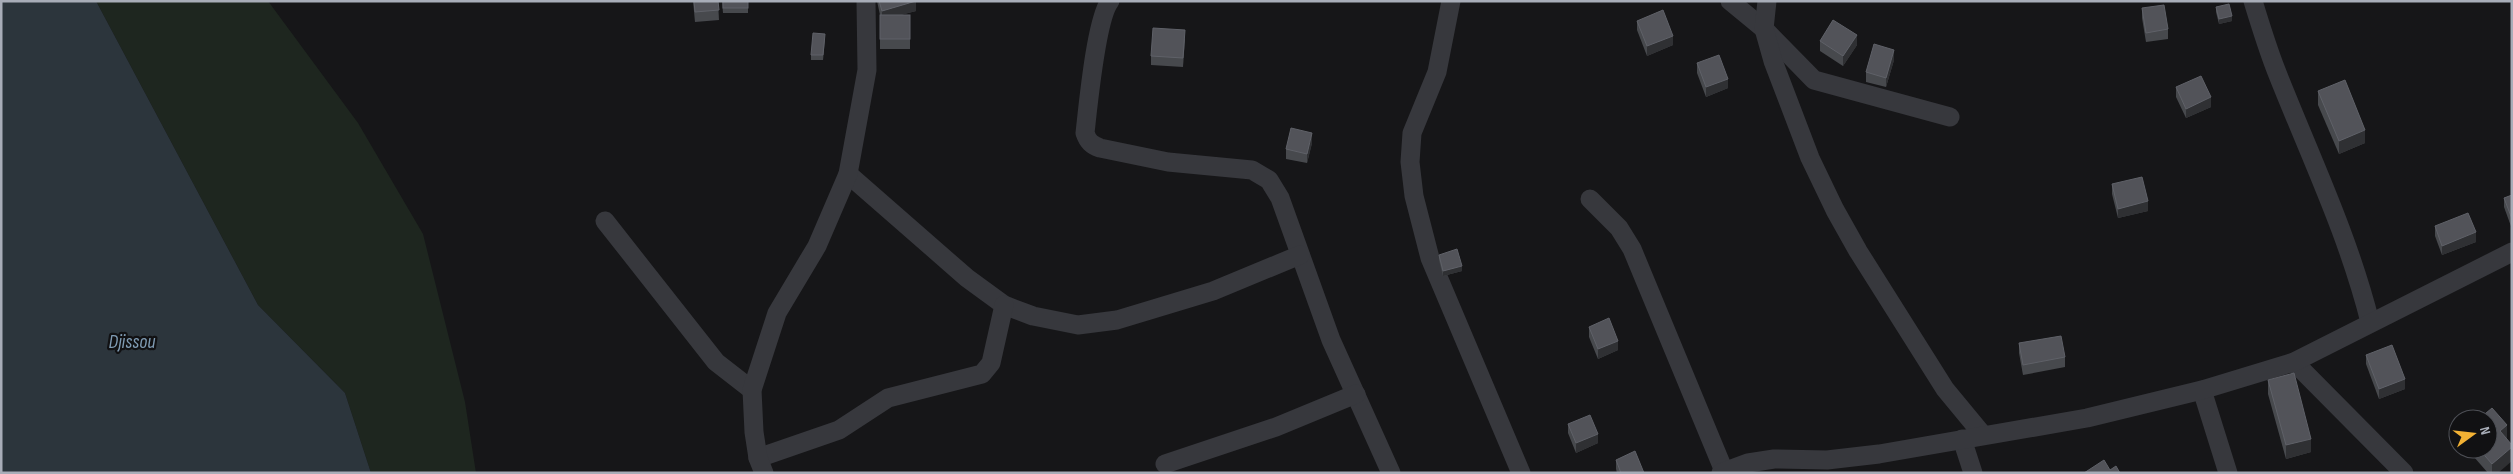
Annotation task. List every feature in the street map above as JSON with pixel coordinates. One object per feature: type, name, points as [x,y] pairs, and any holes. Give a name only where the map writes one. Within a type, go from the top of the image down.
[{"type":"street","points":[[866,1],[867,70],[848,174],[817,246],[777,312],[752,390],[754,432],[761,465],[839,430],[888,398],[982,374],[991,363],[1004,305]]},
{"type":"street","points":[[1110,1],[1099,35],[1089,98],[1085,133],[1092,145],[1168,162],[1252,170],[1269,180],[1280,198],[1331,340],[1391,473]]},
{"type":"street","points":[[1451,1],[1437,72],[1412,133],[1410,162],[1414,196],[1430,258],[1522,473]]},
{"type":"street","points":[[1730,1],[1764,29],[1814,80],[1950,117]]},
{"type":"street","points":[[1767,1],[1764,29],[1782,86],[1806,149],[1835,210],[1858,251],[1945,389],[1983,435]]},
{"type":"street","points":[[2253,1],[2275,68],[2328,192],[2358,275],[2370,322]]},
{"type":"street","points":[[848,174],[967,278],[1004,305],[1033,316],[1078,325],[1117,320],[1213,291],[1300,255]]},
{"type":"street","points":[[1590,199],[1620,228],[1632,249],[1722,472],[1748,463],[1774,459],[1808,466],[1827,460],[1879,454],[2087,418],[2202,390],[2294,362],[2512,252]]},
{"type":"street","points":[[605,222],[716,362],[752,390]]},
{"type":"street","points":[[2294,362],[2404,473]]},
{"type":"street","points":[[2202,390],[2228,473]]},
{"type":"street","points":[[1165,464],[1276,427],[1356,394]]},
{"type":"street","points":[[1962,439],[1973,473]]},
{"type":"shaded area","points":[[96,1],[268,1],[358,123],[423,234],[465,402],[476,473],[371,473],[345,393],[258,305]]},
{"type":"water","name":"Djissou","points":[[1,1],[96,1],[258,305],[345,393],[371,473],[1,473]]},
{"type":"building","points":[[694,1],[718,1],[719,10],[695,12]]},
{"type":"building","points":[[723,1],[748,1],[748,8],[723,8]]},
{"type":"building","points":[[879,1],[916,1],[882,11]]},
{"type":"building","points":[[2229,4],[2232,16],[2219,19],[2216,7]]},
{"type":"building","points":[[2164,5],[2168,29],[2146,33],[2142,8]]},
{"type":"building","points":[[1663,10],[1673,36],[1647,46],[1637,21]]},
{"type":"building","points":[[880,15],[910,15],[910,39],[880,39]]},
{"type":"building","points":[[1833,20],[1857,35],[1843,56],[1820,41]]},
{"type":"building","points":[[1153,28],[1185,30],[1183,58],[1151,56]]},
{"type":"building","points":[[813,33],[825,34],[823,55],[811,55]]},
{"type":"building","points":[[1874,44],[1894,50],[1886,78],[1866,72]]},
{"type":"building","points":[[1719,55],[1728,79],[1706,87],[1697,63]]},
{"type":"building","points":[[2201,76],[2211,97],[2186,109],[2176,87]]},
{"type":"building","points":[[2345,80],[2365,130],[2339,141],[2318,91]]},
{"type":"building","points":[[1291,128],[1312,133],[1307,154],[1286,149]]},
{"type":"building","points":[[2142,177],[2148,201],[2118,209],[2112,184]]},
{"type":"building","points":[[2512,195],[2512,219],[2504,198]]},
{"type":"building","points":[[2468,213],[2476,232],[2442,246],[2435,226]]},
{"type":"building","points":[[1457,249],[1462,266],[1443,271],[1439,255]]},
{"type":"building","points":[[1609,318],[1618,341],[1598,349],[1589,327]]},
{"type":"building","points":[[2061,336],[2065,357],[2023,365],[2019,343]]},
{"type":"building","points":[[2392,345],[2405,379],[2379,389],[2366,355]]},
{"type":"building","points":[[2294,373],[2311,439],[2286,445],[2268,380]]},
{"type":"building","points":[[1590,415],[1598,434],[1576,443],[1568,424]]},
{"type":"building","points":[[2498,415],[2507,425],[2500,431],[2512,447],[2498,459]]},
{"type":"building","points":[[1635,451],[1644,473],[1621,473],[1616,460]]},
{"type":"building","points":[[2488,459],[2498,459],[2492,464]]},
{"type":"building","points":[[2104,460],[2110,470],[2116,466],[2120,473],[2084,473]]}]
